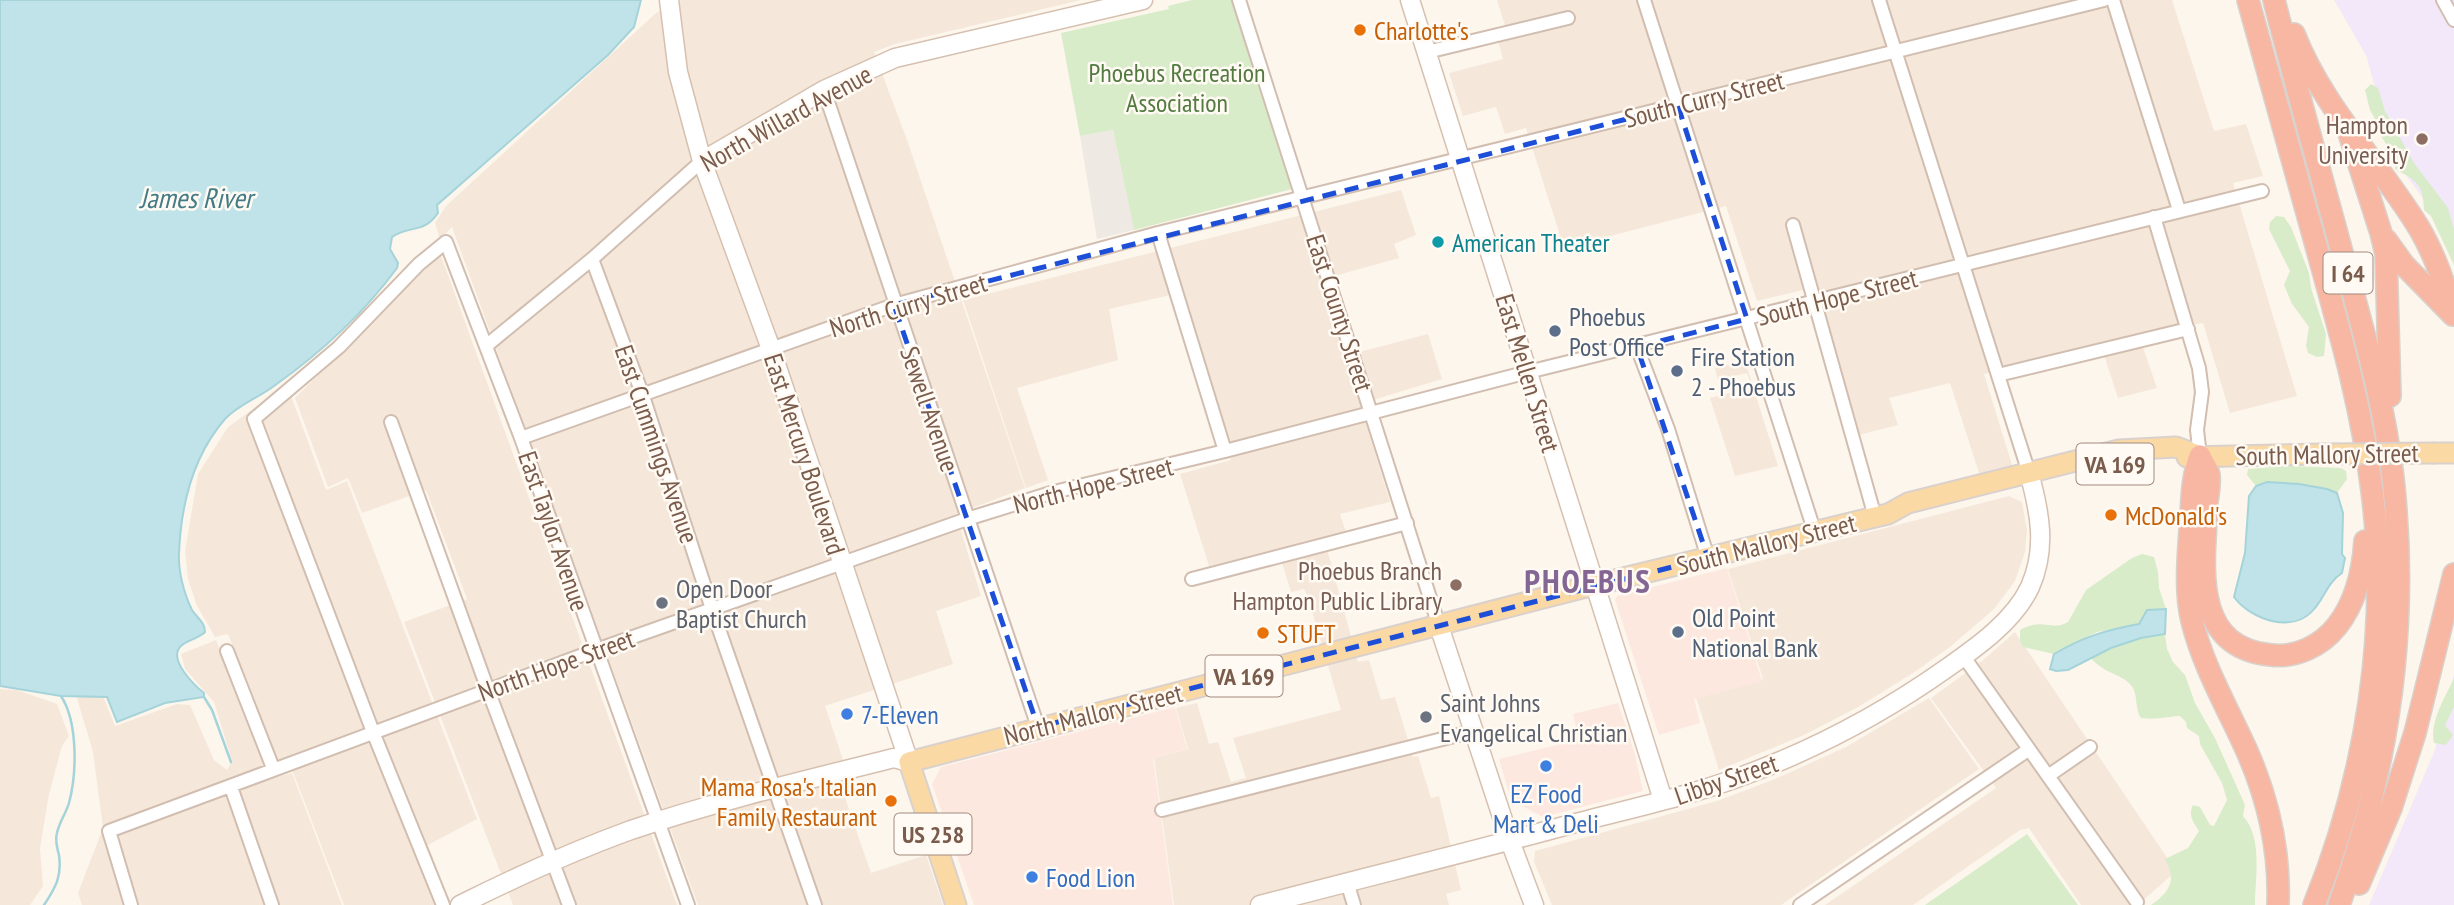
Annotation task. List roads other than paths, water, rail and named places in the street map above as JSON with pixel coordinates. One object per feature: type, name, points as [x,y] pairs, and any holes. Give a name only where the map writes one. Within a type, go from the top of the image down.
[{"type":"highway","name":"I 64","points":[[2248,0],[2340,331],[2359,408],[2372,493],[2377,565],[2376,638],[2369,693],[2353,780],[2339,834],[2314,905]]},
{"type":"highway","name":"I 64","points":[[2274,0],[2377,387],[2392,476],[2398,551],[2395,665],[2386,735],[2366,820],[2339,905]]},
{"type":"highway","points":[[2281,0],[2314,79],[2349,133],[2419,229],[2442,275],[2454,314]]},
{"type":"highway","points":[[2349,133],[2381,233],[2388,270],[2388,380],[2404,510],[2398,551]]},
{"type":"highway","points":[[2381,233],[2404,265],[2454,314]]},
{"type":"highway","points":[[2200,456],[2208,475],[2205,594],[2217,625],[2244,648],[2267,655],[2288,655],[2318,643],[2337,626],[2350,604],[2360,579],[2365,544],[2363,488],[2344,381],[2340,331]]},
{"type":"highway","points":[[2200,456],[2193,474],[2189,555],[2191,618],[2206,662],[2246,749],[2262,792],[2275,850],[2278,905]]},
{"type":"highway","points":[[2350,905],[2404,769],[2425,696],[2454,574]]},
{"type":"main road","name":"East Mercury Boulevard","points":[[669,0],[678,72],[702,161],[771,349],[956,905]]},
{"type":"main road","name":"North Willard Avenue","points":[[702,161],[824,90],[895,58],[1143,0]]},
{"type":"main road","name":"East Mellen Street","points":[[1410,0],[1663,800]]},
{"type":"main road","name":"South Mallory Street","points":[[1439,626],[1595,585],[1815,533],[1882,515],[1901,506],[2031,479],[2119,450],[2176,447],[2200,456],[2444,453]]},
{"type":"main road","name":"Libby Street","points":[[1260,905],[1510,841],[1735,779],[1800,753],[1856,726],[1913,692],[1964,656],[2010,617],[2029,588],[2039,561],[2040,518],[2031,479]]},
{"type":"main road","name":"North Mallory Street","points":[[460,905],[660,827],[894,758],[909,762],[1439,626]]},
{"type":"main road","points":[[1439,626],[1534,905]]},
{"type":"main road","name":"North Mallory Street","points":[[485,905],[555,867]]},
{"type":"street","name":"East County Street","points":[[1239,0],[1439,626]]},
{"type":"street","points":[[1644,0],[1815,533]]},
{"type":"street","points":[[1879,0],[2031,479]]},
{"type":"street","name":"South Curry Street","points":[[1303,198],[2104,0]]},
{"type":"street","points":[[2113,0],[2179,210]]},
{"type":"street","points":[[2444,0],[2454,20]]},
{"type":"street","points":[[1427,52],[1568,18]]},
{"type":"street","name":"Sewell Avenue","points":[[824,90],[1038,727]]},
{"type":"street","name":"North Willard Avenue","points":[[486,346],[592,259],[702,161]]},
{"type":"street","name":"South Hope Street","points":[[1372,413],[2262,191]]},
{"type":"street","name":"North Curry Street","points":[[521,439],[894,304],[1158,233],[1303,198]]},
{"type":"street","points":[[2154,217],[2201,379],[2197,427],[2200,456]]},
{"type":"street","points":[[1793,225],[1882,515]]},
{"type":"street","points":[[1158,233],[1225,452]]},
{"type":"street","name":"East Taylor Avenue","points":[[373,732],[254,419],[339,347],[419,264],[446,242],[521,439],[688,905]]},
{"type":"street","name":"East Cummings Avenue","points":[[592,259],[643,396],[712,609],[815,905]]},
{"type":"street","points":[[1998,375],[2188,328]]},
{"type":"street","points":[[1637,347],[1668,429],[1708,558]]},
{"type":"street","name":"North Hope Street","points":[[131,905],[109,831],[596,650],[967,519],[1055,492],[1225,452],[1372,413]]},
{"type":"street","points":[[391,422],[569,905]]},
{"type":"street","points":[[1192,579],[1407,523]]},
{"type":"street","points":[[228,651],[273,768]]},
{"type":"street","points":[[1964,656],[2137,902]]},
{"type":"street","points":[[1162,810],[1474,731]]},
{"type":"street","points":[[373,732],[443,905]]},
{"type":"street","points":[[2048,776],[2090,747]]},
{"type":"street","points":[[1800,905],[2028,750]]},
{"type":"street","points":[[231,787],[272,905]]},
{"type":"street","points":[[1347,882],[1354,905]]},
{"type":"water","name":"James River","points":[[0,0],[641,0],[634,27],[608,55],[437,205],[438,213],[433,220],[422,227],[392,237],[390,249],[398,263],[397,268],[355,317],[291,374],[230,414],[214,433],[197,465],[186,499],[179,553],[186,597],[204,625],[205,632],[181,646],[177,658],[184,672],[204,693],[204,697],[165,703],[117,722],[107,697],[61,696],[0,686]]},
{"type":"water","points":[[2267,482],[2299,484],[2337,493],[2343,513],[2342,554],[2345,558],[2342,573],[2330,585],[2315,608],[2296,621],[2262,618],[2234,597],[2245,553],[2249,496],[2256,486]]},
{"type":"water","points":[[2166,609],[2165,634],[2141,638],[2111,648],[2068,670],[2050,669],[2054,654],[2065,648],[2095,635],[2139,624],[2147,610]]},
{"type":"waterway","points":[[44,905],[59,875],[56,836],[69,803],[74,777],[71,719],[61,696]]},
{"type":"waterway","points":[[204,697],[212,710],[231,762]]},
{"type":"place","name":"Charlotte's","points":[[1360,30]]},
{"type":"place","name":"Hampton University","points":[[2422,139]]},
{"type":"place","name":"American Theater","points":[[1438,242]]},
{"type":"place","name":"Phoebus Post Office","points":[[1555,331]]},
{"type":"place","name":"Fire Station 2 - Phoebus","points":[[1677,371]]},
{"type":"place","name":"McDonald's","points":[[2111,515]]},
{"type":"place","name":"Phoebus Branch Hampton Public Library","points":[[1456,585]]},
{"type":"place","name":"Open Door Baptist Church","points":[[662,603]]},
{"type":"place","name":"Old Point National Bank","points":[[1678,632]]},
{"type":"place","name":"STUFT","points":[[1263,633]]},
{"type":"place","name":"7-Eleven","points":[[847,714]]},
{"type":"place","name":"Saint Johns Evangelical Christian","points":[[1426,717]]},
{"type":"place","name":"EZ Food Mart & Deli","points":[[1546,766]]},
{"type":"place","name":"Mama Rosa's Italian Family Restaurant","points":[[891,801]]},
{"type":"place","name":"Food Lion","points":[[1032,877]]},
{"type":"district","name":"PHOEBUS","points":[[1588,580]]},
{"type":"park label","name":"Phoebus Recreation Association","points":[[1177,87]]}]
